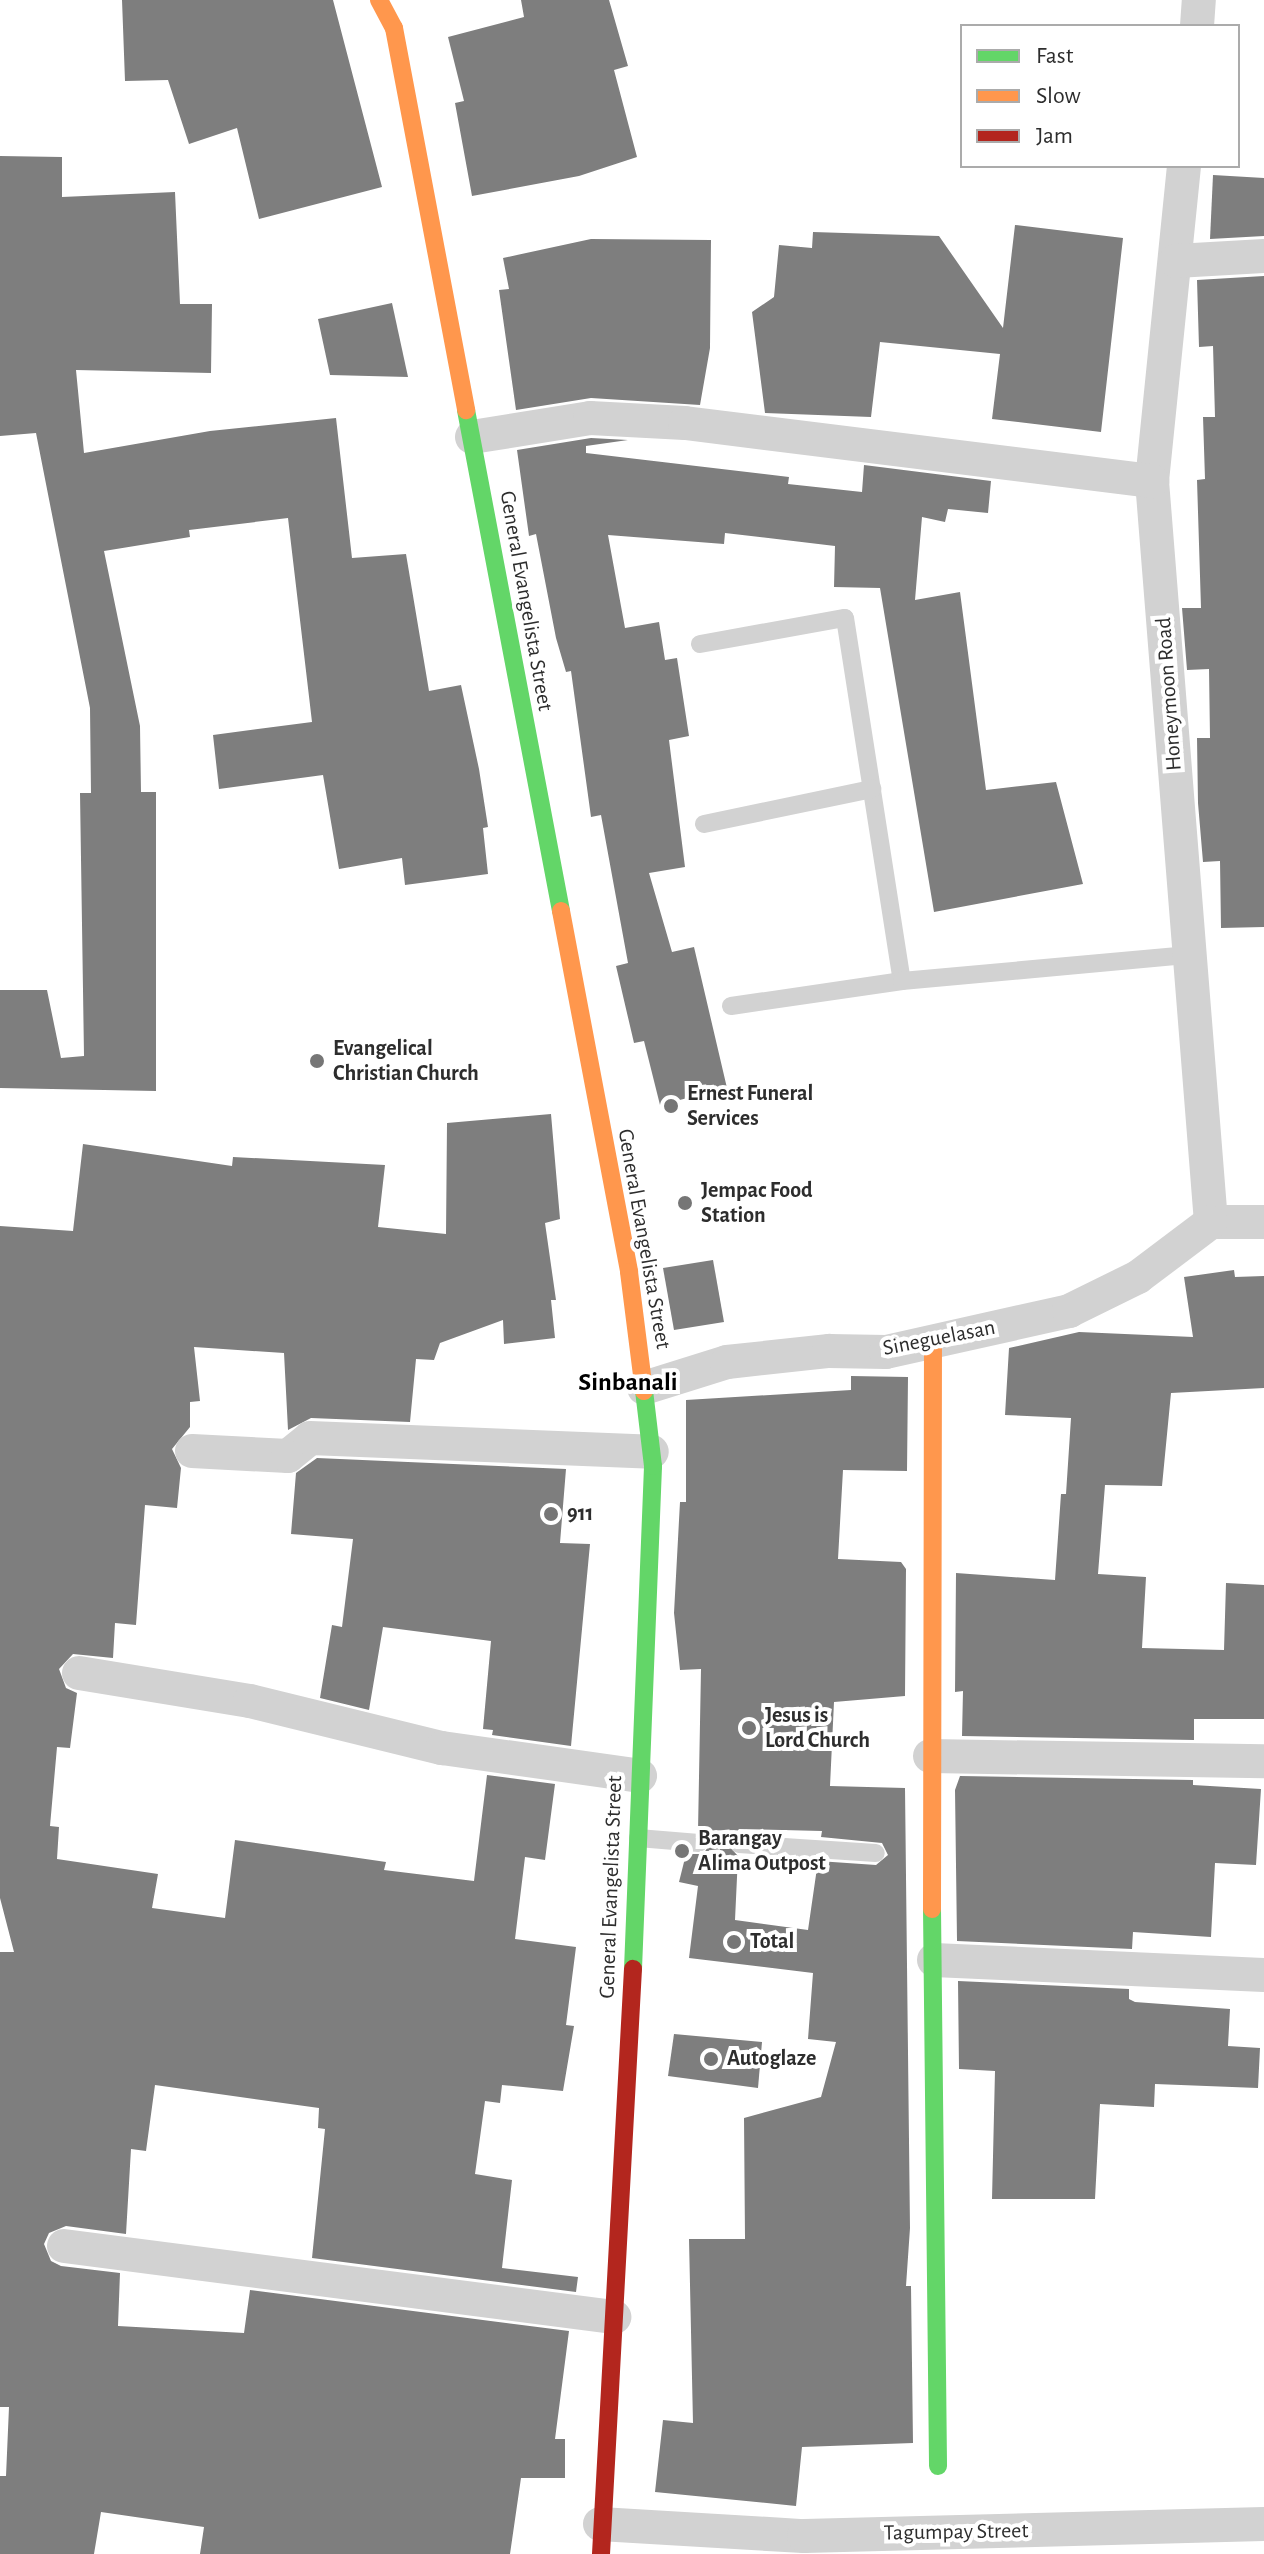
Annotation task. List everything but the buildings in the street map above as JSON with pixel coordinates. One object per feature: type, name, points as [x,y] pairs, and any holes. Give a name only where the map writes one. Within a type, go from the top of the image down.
[{"type":"main road","name":"General Evangelista Street","points":[[379,0],[394,28],[629,1272],[652,1452],[638,1838],[601,2539]]},
{"type":"main road","points":[[933,1341],[930,1756],[938,2466]]},
{"type":"street","points":[[1197,24],[1199,0]]},
{"type":"street","name":"Honeymoon Road","points":[[1184,168],[1152,481],[1211,1222]]},
{"type":"street","points":[[1176,261],[1264,256]]},
{"type":"street","points":[[472,437],[590,418],[685,423],[1152,481]]},
{"type":"street","points":[[1211,1222],[1264,1222]]},
{"type":"street","name":"Sineguelasan","points":[[644,1388],[727,1362],[829,1351],[886,1352],[1069,1311],[1138,1277],[1211,1222]]},
{"type":"street","points":[[192,1451],[288,1456],[310,1438],[652,1452]]},
{"type":"street","points":[[79,1673],[250,1701],[442,1748],[640,1776]]},
{"type":"street","points":[[930,1756],[1264,1761]]},
{"type":"street","points":[[934,1960],[1264,1975]]},
{"type":"street","points":[[64,2246],[614,2317]]},
{"type":"street","name":"Tagumpay Street","points":[[601,2539],[1264,2524]]},
{"type":"lane","points":[[700,644],[845,618],[902,981]]},
{"type":"lane","points":[[704,824],[872,789]]},
{"type":"lane","points":[[731,1006],[902,981],[1189,955]]},
{"type":"lane","points":[[638,1838],[699,1843]]},
{"type":"lane","points":[[739,1844],[876,1853]]},
{"type":"traffic: fast","points":[[466,410],[561,911]]},
{"type":"traffic: fast","points":[[633,1969],[653,1466],[644,1391]]},
{"type":"traffic: fast","points":[[932,1909],[938,2466]]},
{"type":"traffic: slow","points":[[379,0],[394,28],[466,410]]},
{"type":"traffic: slow","points":[[561,911],[629,1272],[644,1391]]},
{"type":"traffic: slow","points":[[932,1909],[933,1341]]},
{"type":"traffic: jam","points":[[601,2554],[633,1969]]},
{"type":"place","name":"Evangelical Christian Church","points":[[317,1061]]},
{"type":"place","name":"Ernest Funeral Services","points":[[671,1106]]},
{"type":"place","name":"Jempac Food Station","points":[[685,1203]]},
{"type":"place","name":"911","points":[[551,1514]]},
{"type":"place","name":"Jesus is Lord Church","points":[[749,1728]]},
{"type":"place","name":"Barangay Alima Outpost","points":[[682,1851]]},
{"type":"place","name":"Total","points":[[734,1942]]},
{"type":"place","name":"Autoglaze","points":[[711,2059]]},
{"type":"district","name":"Sinbanali","points":[[628,1383]]}]
